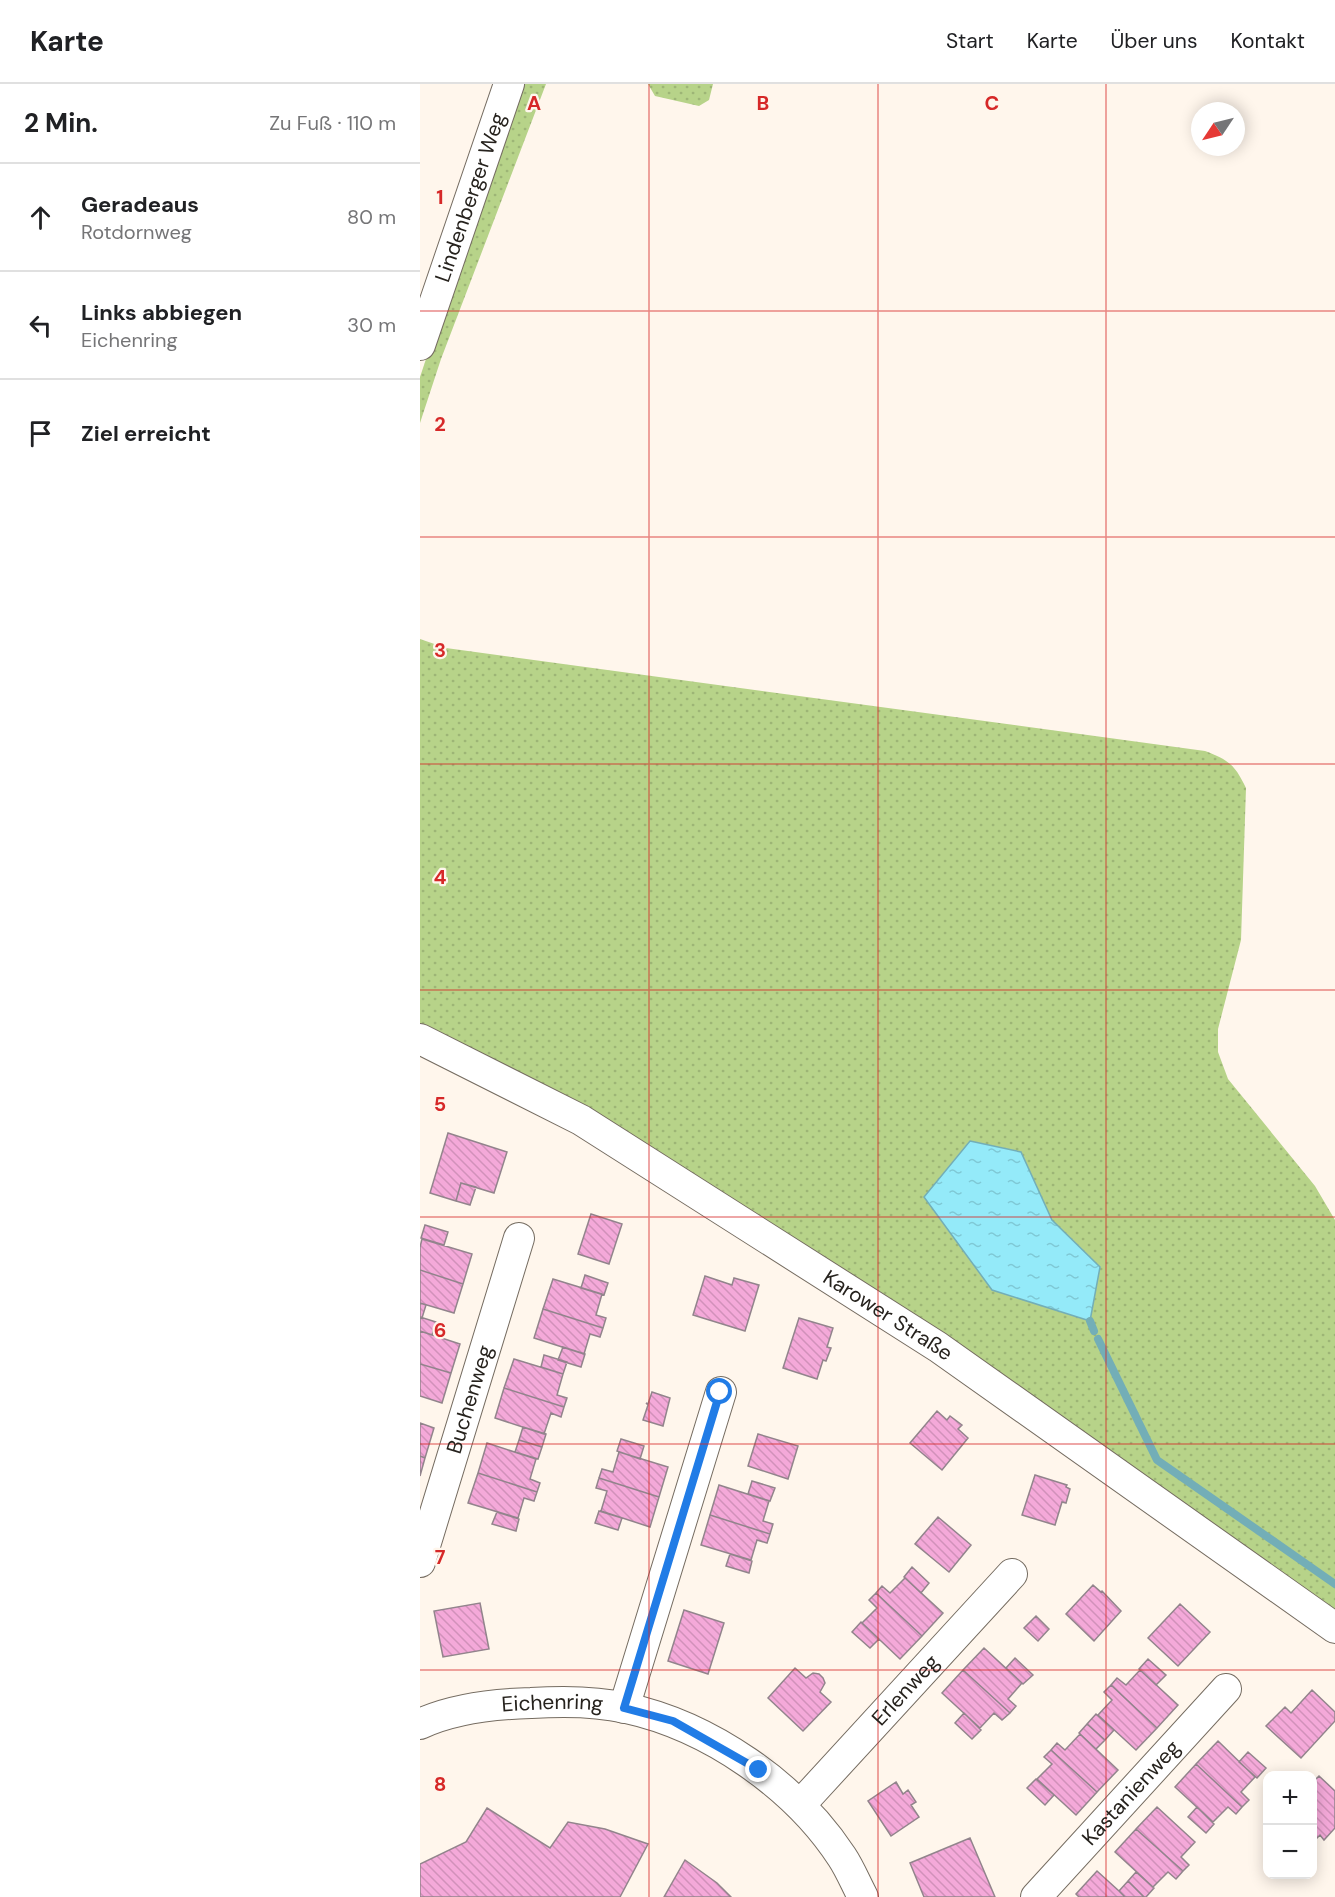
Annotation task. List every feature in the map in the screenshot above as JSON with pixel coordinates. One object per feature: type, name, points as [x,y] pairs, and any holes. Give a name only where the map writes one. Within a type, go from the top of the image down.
[{"type":"street","name":"Lindenberger Weg","points":[[420,345],[509,84]]},
{"type":"street","name":"Karower Straße","points":[[420,1039],[581,1120],[938,1347],[1335,1629]]},
{"type":"street","name":"Buchenweg","points":[[420,1562],[519,1238]]},
{"type":"street","points":[[624,1708],[720,1392]]},
{"type":"street","name":"Erlenweg","points":[[800,1805],[1012,1574]]},
{"type":"street","name":"Kastanienweg","points":[[1036,1897],[1226,1689]]},
{"type":"street","name":"Eichenring","points":[[422,1717],[511,1704],[560,1701],[624,1708],[673,1721],[759,1770],[800,1805],[842,1857],[862,1897]]},
{"type":"green space","points":[[522,84],[546,84],[441,359],[420,423],[420,377]]},
{"type":"green space","points":[[648,84],[713,84],[709,100],[699,106],[655,96]]},
{"type":"green space","points":[[420,639],[446,648],[1205,751],[1220,757],[1235,769],[1246,788],[1241,940],[1218,1029],[1218,1052],[1228,1079],[1315,1186],[1335,1220],[1335,1615],[420,1025]],"holes":[[[970,1141],[1021,1152],[1052,1220],[1100,1267]]]},
{"type":"water","points":[[970,1141],[1021,1152],[1052,1220],[1100,1267],[1090,1321],[992,1290],[924,1197]]},
{"type":"building","points":[[448,1133],[507,1152],[494,1193],[461,1183],[456,1201],[430,1193]]},
{"type":"building","points":[[461,1183],[476,1187],[470,1205],[456,1201]]},
{"type":"building","points":[[591,1214],[622,1224],[609,1264],[578,1254]]},
{"type":"building","points":[[425,1225],[448,1232],[444,1245],[421,1238]]},
{"type":"building","points":[[422,1239],[472,1254],[463,1284],[420,1270]]},
{"type":"building","points":[[420,1270],[463,1284],[454,1313],[420,1303]]},
{"type":"building","points":[[585,1275],[608,1283],[604,1295],[581,1288]]},
{"type":"building","points":[[705,1276],[732,1285],[734,1278],[759,1285],[745,1331],[693,1315]]},
{"type":"building","points":[[553,1279],[602,1294],[596,1315],[606,1318],[603,1328],[543,1309]]},
{"type":"building","points":[[420,1303],[426,1305],[422,1318],[420,1317]]},
{"type":"building","points":[[543,1309],[603,1328],[600,1337],[590,1334],[584,1354],[534,1338]]},
{"type":"building","points":[[420,1317],[436,1322],[432,1335],[420,1331]]},
{"type":"building","points":[[799,1318],[833,1328],[827,1347],[831,1348],[826,1361],[823,1360],[817,1379],[783,1368]]},
{"type":"building","points":[[420,1331],[460,1344],[451,1373],[420,1364]]},
{"type":"building","points":[[563,1347],[585,1354],[581,1367],[558,1360]]},
{"type":"building","points":[[544,1355],[567,1362],[563,1374],[541,1367]]},
{"type":"building","points":[[514,1359],[563,1374],[557,1395],[567,1398],[564,1407],[504,1388]]},
{"type":"building","points":[[420,1364],[451,1373],[442,1403],[420,1396]]},
{"type":"building","points":[[504,1388],[564,1407],[561,1417],[551,1413],[544,1434],[495,1418]]},
{"type":"building","points":[[652,1392],[670,1398],[663,1426],[643,1420],[648,1405],[646,1403],[648,1404]]},
{"type":"building","points":[[937,1411],[947,1420],[950,1416],[962,1425],[958,1429],[968,1438],[942,1470],[910,1443]]},
{"type":"building","points":[[420,1423],[434,1428],[425,1458],[420,1456]]},
{"type":"building","points":[[523,1427],[546,1434],[542,1447],[519,1440]]},
{"type":"building","points":[[758,1434],[798,1446],[788,1479],[748,1466]]},
{"type":"building","points":[[621,1439],[644,1446],[640,1459],[617,1451]]},
{"type":"building","points":[[519,1440],[542,1447],[538,1459],[515,1452]]},
{"type":"building","points":[[487,1443],[536,1459],[530,1479],[540,1483],[537,1492],[478,1473]]},
{"type":"building","points":[[619,1452],[668,1467],[659,1497],[599,1478],[602,1469],[613,1472]]},
{"type":"building","points":[[420,1456],[425,1458],[420,1476]]},
{"type":"building","points":[[478,1473],[537,1492],[534,1501],[524,1498],[518,1518],[468,1503]]},
{"type":"building","points":[[1035,1475],[1067,1485],[1066,1487],[1070,1489],[1066,1503],[1062,1502],[1055,1525],[1022,1515]]},
{"type":"building","points":[[599,1478],[659,1497],[650,1527],[601,1511],[607,1491],[596,1488]]},
{"type":"building","points":[[752,1481],[775,1488],[770,1501],[748,1494]]},
{"type":"building","points":[[719,1485],[769,1501],[763,1521],[773,1524],[770,1534],[710,1515]]},
{"type":"building","points":[[599,1511],[622,1518],[618,1530],[595,1523]]},
{"type":"building","points":[[497,1512],[519,1519],[516,1531],[492,1524]]},
{"type":"building","points":[[710,1515],[770,1534],[767,1543],[757,1540],[751,1560],[701,1545]]},
{"type":"building","points":[[938,1517],[971,1545],[949,1572],[915,1544]]},
{"type":"building","points":[[730,1554],[752,1561],[749,1573],[726,1566]]},
{"type":"building","points":[[912,1567],[929,1583],[921,1593],[904,1577]]},
{"type":"building","points":[[905,1578],[943,1613],[922,1636],[876,1593],[882,1586],[890,1593]]},
{"type":"building","points":[[1093,1585],[1121,1611],[1094,1641],[1066,1614]]},
{"type":"building","points":[[876,1593],[922,1636],[900,1659],[862,1623],[877,1608],[869,1600]]},
{"type":"building","points":[[480,1603],[489,1649],[443,1657],[434,1611]]},
{"type":"building","points":[[1180,1604],[1210,1632],[1178,1666],[1148,1638]]},
{"type":"building","points":[[684,1610],[724,1623],[708,1674],[668,1661]]},
{"type":"building","points":[[1036,1616],[1049,1629],[1038,1641],[1024,1628]]},
{"type":"building","points":[[861,1622],[879,1639],[870,1648],[852,1632]]},
{"type":"building","points":[[984,1648],[1022,1683],[1008,1699],[1016,1706],[1010,1713],[963,1670]]},
{"type":"building","points":[[1015,1658],[1033,1675],[1023,1684],[1006,1668]]},
{"type":"building","points":[[1148,1659],[1166,1675],[1156,1685],[1139,1669]]},
{"type":"building","points":[[795,1668],[806,1678],[813,1673],[819,1674],[825,1683],[820,1692],[831,1702],[803,1731],[768,1698]]},
{"type":"building","points":[[963,1670],[1010,1713],[1002,1720],[994,1713],[980,1728],[942,1693]]},
{"type":"building","points":[[1140,1670],[1178,1705],[1157,1728],[1111,1685],[1117,1678],[1126,1685]]},
{"type":"building","points":[[1111,1685],[1157,1728],[1136,1750],[1098,1715],[1112,1700],[1104,1692]]},
{"type":"building","points":[[1312,1690],[1335,1712],[1335,1721],[1301,1758],[1266,1726],[1285,1707],[1291,1713]]},
{"type":"building","points":[[964,1713],[981,1730],[972,1739],[955,1723]]},
{"type":"building","points":[[1096,1714],[1114,1730],[1105,1740],[1087,1724]]},
{"type":"building","points":[[1087,1724],[1105,1740],[1096,1749],[1079,1733]]},
{"type":"building","points":[[1080,1734],[1118,1770],[1097,1792],[1051,1750],[1057,1743],[1065,1750]]},
{"type":"building","points":[[1218,1741],[1255,1777],[1241,1792],[1249,1800],[1242,1807],[1196,1764]]},
{"type":"building","points":[[1051,1750],[1097,1792],[1076,1815],[1037,1779],[1052,1764],[1044,1757]]},
{"type":"building","points":[[1248,1752],[1266,1768],[1257,1778],[1239,1762]]},
{"type":"building","points":[[1196,1764],[1242,1807],[1236,1814],[1228,1807],[1213,1822],[1175,1787]]},
{"type":"building","points":[[1319,1776],[1335,1791],[1335,1828],[1324,1840],[1320,1835],[1317,1838],[1317,1778]]},
{"type":"building","points":[[1036,1779],[1054,1795],[1045,1805],[1027,1788]]},
{"type":"building","points":[[896,1782],[903,1794],[908,1790],[916,1802],[911,1805],[919,1817],[891,1836],[868,1801]]},
{"type":"building","points":[[1157,1807],[1195,1842],[1181,1857],[1189,1865],[1183,1871],[1136,1829]]},
{"type":"building","points":[[1197,1807],[1214,1824],[1206,1833],[1188,1817]]},
{"type":"building","points":[[487,1808],[550,1848],[568,1822],[605,1829],[648,1844],[620,1897],[420,1897],[420,1864],[466,1842]]},
{"type":"building","points":[[1136,1829],[1183,1871],[1176,1879],[1168,1872],[1153,1887],[1115,1852]]},
{"type":"building","points":[[970,1838],[995,1897],[924,1897],[910,1863]]},
{"type":"building","points":[[685,1860],[717,1883],[731,1897],[664,1897]]},
{"type":"building","points":[[1097,1871],[1125,1897],[1079,1897],[1076,1894]]},
{"type":"building","points":[[1136,1872],[1154,1888],[1146,1897],[1128,1881]]},
{"type":"building","points":[[1128,1881],[1144,1897],[1125,1897],[1119,1891]]},
{"type":"waterway","points":[[1090,1321],[1094,1331]]},
{"type":"waterway","points":[[1098,1339],[1157,1460],[1335,1584]]},
{"type":"route","points":[[720,1392],[624,1708],[673,1721],[759,1770]]}]
